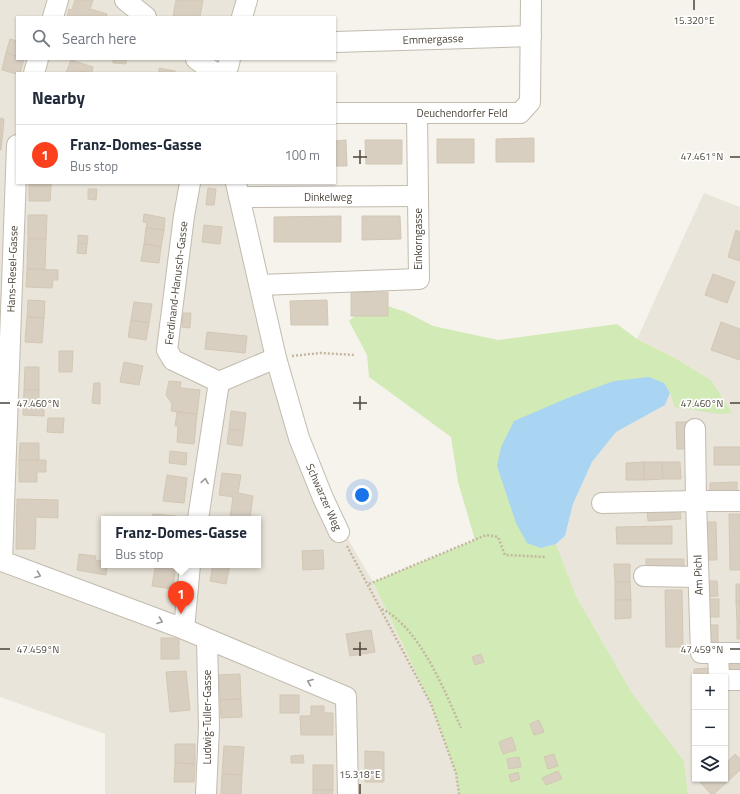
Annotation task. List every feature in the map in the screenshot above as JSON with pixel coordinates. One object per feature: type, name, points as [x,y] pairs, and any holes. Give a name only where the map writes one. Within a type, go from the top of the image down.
[{"type":"street","points":[[53,16],[58,0]]},
{"type":"street","points":[[125,0],[145,16]]},
{"type":"street","points":[[242,16],[248,0]]},
{"type":"street","name":"Deuchendorfer Feld","points":[[336,113],[520,113],[530,102],[531,0]]},
{"type":"street","name":"Emmergasse","points":[[336,42],[531,36]]},
{"type":"street","points":[[34,72],[38,60]]},
{"type":"street","points":[[198,60],[220,70]]},
{"type":"street","name":"Einkorngasse","points":[[260,285],[419,279],[417,114]]},
{"type":"street","name":"Hans-Resel-Gasse","points":[[16,163],[4,367],[2,561],[184,629]]},
{"type":"street","name":"Ferdinand-Hanusch-Gasse","points":[[190,184],[184,216],[167,350],[172,360],[219,382]]},
{"type":"street","name":"Dinkelweg","points":[[237,190],[418,196]]},
{"type":"street","name":"Schwarzer Weg","points":[[237,190],[276,358],[299,438],[323,498],[339,532]]},
{"type":"street","points":[[198,516],[219,382],[276,358]]},
{"type":"street","name":"Am Pichl","points":[[695,429],[701,653],[740,653]]},
{"type":"street","points":[[602,503],[740,501]]},
{"type":"street","points":[[190,568],[184,629],[207,640],[346,697],[348,794]]},
{"type":"street","points":[[644,576],[698,577]]},
{"type":"street","name":"Ludwig-Tuller-Gasse","points":[[206,794],[209,727],[207,640]]},
{"type":"street","points":[[718,653],[719,674]]},
{"type":"street","points":[[728,680],[740,680]]},
{"type":"path","points":[[276,358],[320,353],[355,355]]},
{"type":"path","name":"Schwarzer Weg","points":[[339,532],[369,584],[431,704],[456,773],[459,794]]},
{"type":"path","points":[[369,584],[486,535],[498,537],[505,555],[546,557]]},
{"type":"path","points":[[381,609],[393,614],[406,626],[439,679],[462,728]]},
{"type":"shaded area","points":[[0,0],[253,0],[249,16],[16,16],[16,60],[238,60],[233,72],[16,72],[16,184],[233,184],[324,498],[373,582],[431,704],[456,773],[459,794],[105,794],[105,734],[0,697]]},
{"type":"shaded area","points":[[704,193],[740,207],[740,794],[688,794],[684,761],[632,693],[576,596],[556,544],[565,536],[573,504],[592,462],[616,432],[665,405],[670,393],[711,380],[675,358],[637,339]]},
{"type":"green space","points":[[372,301],[406,312],[433,326],[498,340],[617,324],[637,339],[675,358],[711,380],[732,413],[718,414],[675,407],[670,393],[664,384],[570,397],[551,407],[541,548],[556,544],[576,596],[632,693],[684,761],[688,794],[459,794],[456,773],[431,704],[373,582],[475,540],[458,482],[451,437],[369,377],[367,355],[349,321]]},
{"type":"water","points":[[649,377],[664,383],[670,393],[665,405],[616,432],[592,462],[573,504],[565,536],[556,544],[541,548],[527,543],[516,523],[497,466],[501,447],[514,421],[570,397],[614,381]]},
{"type":"building","points":[[75,0],[93,0],[90,9],[107,14],[106,16],[67,16],[69,9],[72,10]]},
{"type":"building","points":[[176,0],[203,0],[200,16],[173,16]]},
{"type":"building","points":[[10,39],[16,41],[16,56],[6,53]]},
{"type":"building","points":[[6,53],[16,56],[16,60],[24,60],[20,72],[16,72],[16,74],[2,70]]},
{"type":"building","points":[[71,60],[93,67],[92,72],[66,72]]},
{"type":"building","points":[[113,60],[126,60],[126,64],[113,63]]},
{"type":"building","points":[[159,68],[176,72],[159,72]]},
{"type":"building","points":[[0,118],[4,119],[3,131],[0,131]]},
{"type":"building","points":[[0,131],[3,131],[1,150],[0,150]]},
{"type":"building","points":[[534,138],[534,162],[496,162],[496,139]]},
{"type":"building","points":[[437,139],[474,139],[474,163],[437,163]]},
{"type":"building","points":[[346,140],[347,166],[336,166],[336,141]]},
{"type":"building","points":[[365,140],[402,140],[402,164],[366,164]]},
{"type":"building","points":[[29,184],[51,184],[51,186],[29,186]]},
{"type":"building","points":[[29,186],[51,186],[50,201],[29,201]]},
{"type":"building","points":[[208,188],[216,189],[214,205],[206,205]]},
{"type":"building","points":[[88,189],[97,189],[96,200],[88,199]]},
{"type":"building","points":[[144,214],[165,218],[164,230],[146,228],[147,223],[143,222]]},
{"type":"building","points":[[28,215],[47,215],[46,239],[28,239]]},
{"type":"building","points":[[341,216],[341,242],[274,242],[274,217]]},
{"type":"building","points":[[362,216],[400,216],[401,239],[362,240]]},
{"type":"building","points":[[204,225],[222,227],[220,244],[202,242]]},
{"type":"building","points":[[146,228],[164,230],[161,247],[144,244]]},
{"type":"building","points":[[736,230],[740,232],[740,261],[728,257]]},
{"type":"building","points":[[78,235],[88,236],[87,244],[78,243]]},
{"type":"building","points":[[28,239],[46,239],[45,270],[27,269]]},
{"type":"building","points":[[78,243],[87,244],[86,254],[77,253]]},
{"type":"building","points":[[144,244],[161,247],[159,263],[141,261]]},
{"type":"building","points":[[27,269],[58,270],[58,280],[53,280],[52,288],[26,287]]},
{"type":"building","points":[[713,274],[735,282],[727,303],[705,295]]},
{"type":"building","points":[[351,292],[388,292],[388,316],[351,316]]},
{"type":"building","points":[[28,300],[45,301],[44,318],[27,317]]},
{"type":"building","points":[[327,300],[328,325],[291,325],[290,301]]},
{"type":"building","points":[[134,302],[152,304],[149,323],[131,320]]},
{"type":"building","points":[[183,313],[191,313],[190,328],[182,327]]},
{"type":"building","points":[[27,317],[44,318],[42,343],[25,342]]},
{"type":"building","points":[[131,320],[149,323],[146,340],[128,337]]},
{"type":"building","points":[[721,322],[740,329],[740,360],[711,350]]},
{"type":"building","points":[[207,332],[247,336],[245,353],[205,349]]},
{"type":"building","points":[[59,351],[73,351],[72,372],[59,372]]},
{"type":"building","points":[[124,362],[143,366],[139,385],[120,382]]},
{"type":"building","points":[[25,367],[39,367],[39,390],[24,390]]},
{"type":"building","points":[[169,381],[181,382],[180,388],[200,390],[197,414],[171,411],[172,404],[166,395]]},
{"type":"building","points":[[94,383],[100,383],[100,404],[92,403]]},
{"type":"building","points":[[24,390],[39,390],[39,399],[44,399],[44,416],[23,415]]},
{"type":"building","points":[[231,411],[246,413],[244,431],[229,429]]},
{"type":"building","points":[[177,412],[197,414],[194,444],[177,442],[178,426],[175,426]]},
{"type":"building","points":[[48,418],[64,418],[63,433],[47,432]]},
{"type":"building","points":[[676,422],[687,422],[688,449],[677,449]]},
{"type":"building","points":[[229,429],[244,431],[242,446],[227,444]]},
{"type":"building","points":[[20,443],[39,443],[39,460],[19,460]]},
{"type":"building","points":[[714,447],[740,447],[740,465],[714,465]]},
{"type":"building","points":[[170,451],[187,453],[186,465],[169,463]]},
{"type":"building","points":[[19,460],[46,460],[46,472],[37,472],[37,482],[19,482]]},
{"type":"building","points":[[644,462],[644,480],[626,480],[626,463]]},
{"type":"building","points":[[644,462],[662,462],[663,479],[644,480]]},
{"type":"building","points":[[662,462],[680,462],[681,479],[663,479]]},
{"type":"building","points":[[222,473],[241,475],[238,493],[253,496],[250,516],[230,516],[233,497],[219,495]]},
{"type":"building","points":[[167,475],[187,478],[184,503],[163,501]]},
{"type":"building","points":[[737,482],[737,494],[710,495],[710,483]]},
{"type":"building","points":[[17,499],[58,500],[58,518],[36,517],[35,549],[16,549]]},
{"type":"building","points":[[680,509],[681,519],[648,521],[647,510]]},
{"type":"building","points":[[153,514],[176,516],[153,516]]},
{"type":"building","points":[[729,514],[740,514],[740,570],[730,570]]},
{"type":"building","points":[[706,522],[716,522],[717,560],[706,560]]},
{"type":"building","points":[[672,526],[672,544],[617,544],[616,527]]},
{"type":"building","points":[[323,550],[324,569],[303,570],[302,551]]},
{"type":"building","points":[[79,554],[96,556],[95,560],[101,561],[101,568],[107,568],[106,575],[77,570]]},
{"type":"building","points":[[646,559],[684,559],[684,569],[646,569]]},
{"type":"building","points":[[614,564],[630,564],[630,582],[615,582]]},
{"type":"building","points":[[155,568],[175,568],[175,570]]},
{"type":"building","points":[[155,568],[175,570],[173,589],[152,586]]},
{"type":"building","points":[[212,568],[229,568],[226,584],[210,581]]},
{"type":"building","points":[[707,581],[717,581],[718,596],[707,597]]},
{"type":"building","points":[[615,582],[630,582],[631,600],[615,600]]},
{"type":"building","points":[[736,584],[740,584],[740,602],[736,602]]},
{"type":"building","points":[[665,590],[682,590],[683,647],[666,647]]},
{"type":"building","points":[[707,599],[719,599],[719,617],[707,617]]},
{"type":"building","points":[[615,600],[631,600],[631,618],[615,619]]},
{"type":"building","points":[[736,602],[740,602],[740,621],[737,621]]},
{"type":"building","points":[[737,621],[740,621],[740,639],[737,639]]},
{"type":"building","points":[[707,625],[718,625],[718,642],[707,642]]},
{"type":"building","points":[[371,630],[375,652],[350,656],[346,634]]},
{"type":"building","points":[[161,638],[179,638],[179,659],[161,659]]},
{"type":"building","points":[[481,654],[484,662],[475,665],[472,657]]},
{"type":"building","points":[[740,663],[740,675],[728,675],[728,664]]},
{"type":"building","points":[[711,668],[711,674],[694,674],[694,669]]},
{"type":"building","points":[[186,671],[190,710],[170,712],[166,672]]},
{"type":"building","points":[[240,674],[241,699],[220,700],[219,675]]},
{"type":"building","points":[[280,695],[299,695],[299,713],[280,713]]},
{"type":"building","points":[[241,699],[242,717],[221,718],[220,700]]},
{"type":"building","points":[[311,706],[324,706],[324,713],[333,713],[333,735],[301,735],[300,716],[311,716]]},
{"type":"building","points":[[539,720],[544,732],[534,735],[530,724]]},
{"type":"building","points":[[512,737],[516,750],[503,754],[499,742]]},
{"type":"building","points":[[175,744],[195,744],[195,764],[175,763]]},
{"type":"building","points":[[224,746],[244,747],[242,775],[222,774]]},
{"type":"building","points":[[365,751],[384,752],[384,782],[365,782]]},
{"type":"building","points":[[554,754],[558,766],[548,769],[544,757]]},
{"type":"building","points":[[735,754],[740,759],[740,770],[728,781],[728,761]]},
{"type":"building","points":[[303,755],[304,763],[291,763],[291,756]]},
{"type":"building","points":[[519,757],[521,767],[509,769],[507,759]]},
{"type":"building","points":[[175,763],[195,764],[194,782],[174,782]]},
{"type":"building","points":[[313,765],[333,765],[333,790],[313,790]]},
{"type":"building","points":[[558,771],[562,779],[546,785],[542,778]]},
{"type":"building","points":[[518,772],[520,779],[511,782],[509,775]]},
{"type":"building","points":[[222,774],[242,775],[241,794],[221,794]]},
{"type":"building","points":[[700,782],[727,782],[714,794],[711,794]]},
{"type":"building","points":[[313,790],[333,790],[332,794],[313,794]]},
{"type":"place","name":"Franz-Domes-Gasse","points":[[181,614]]}]
